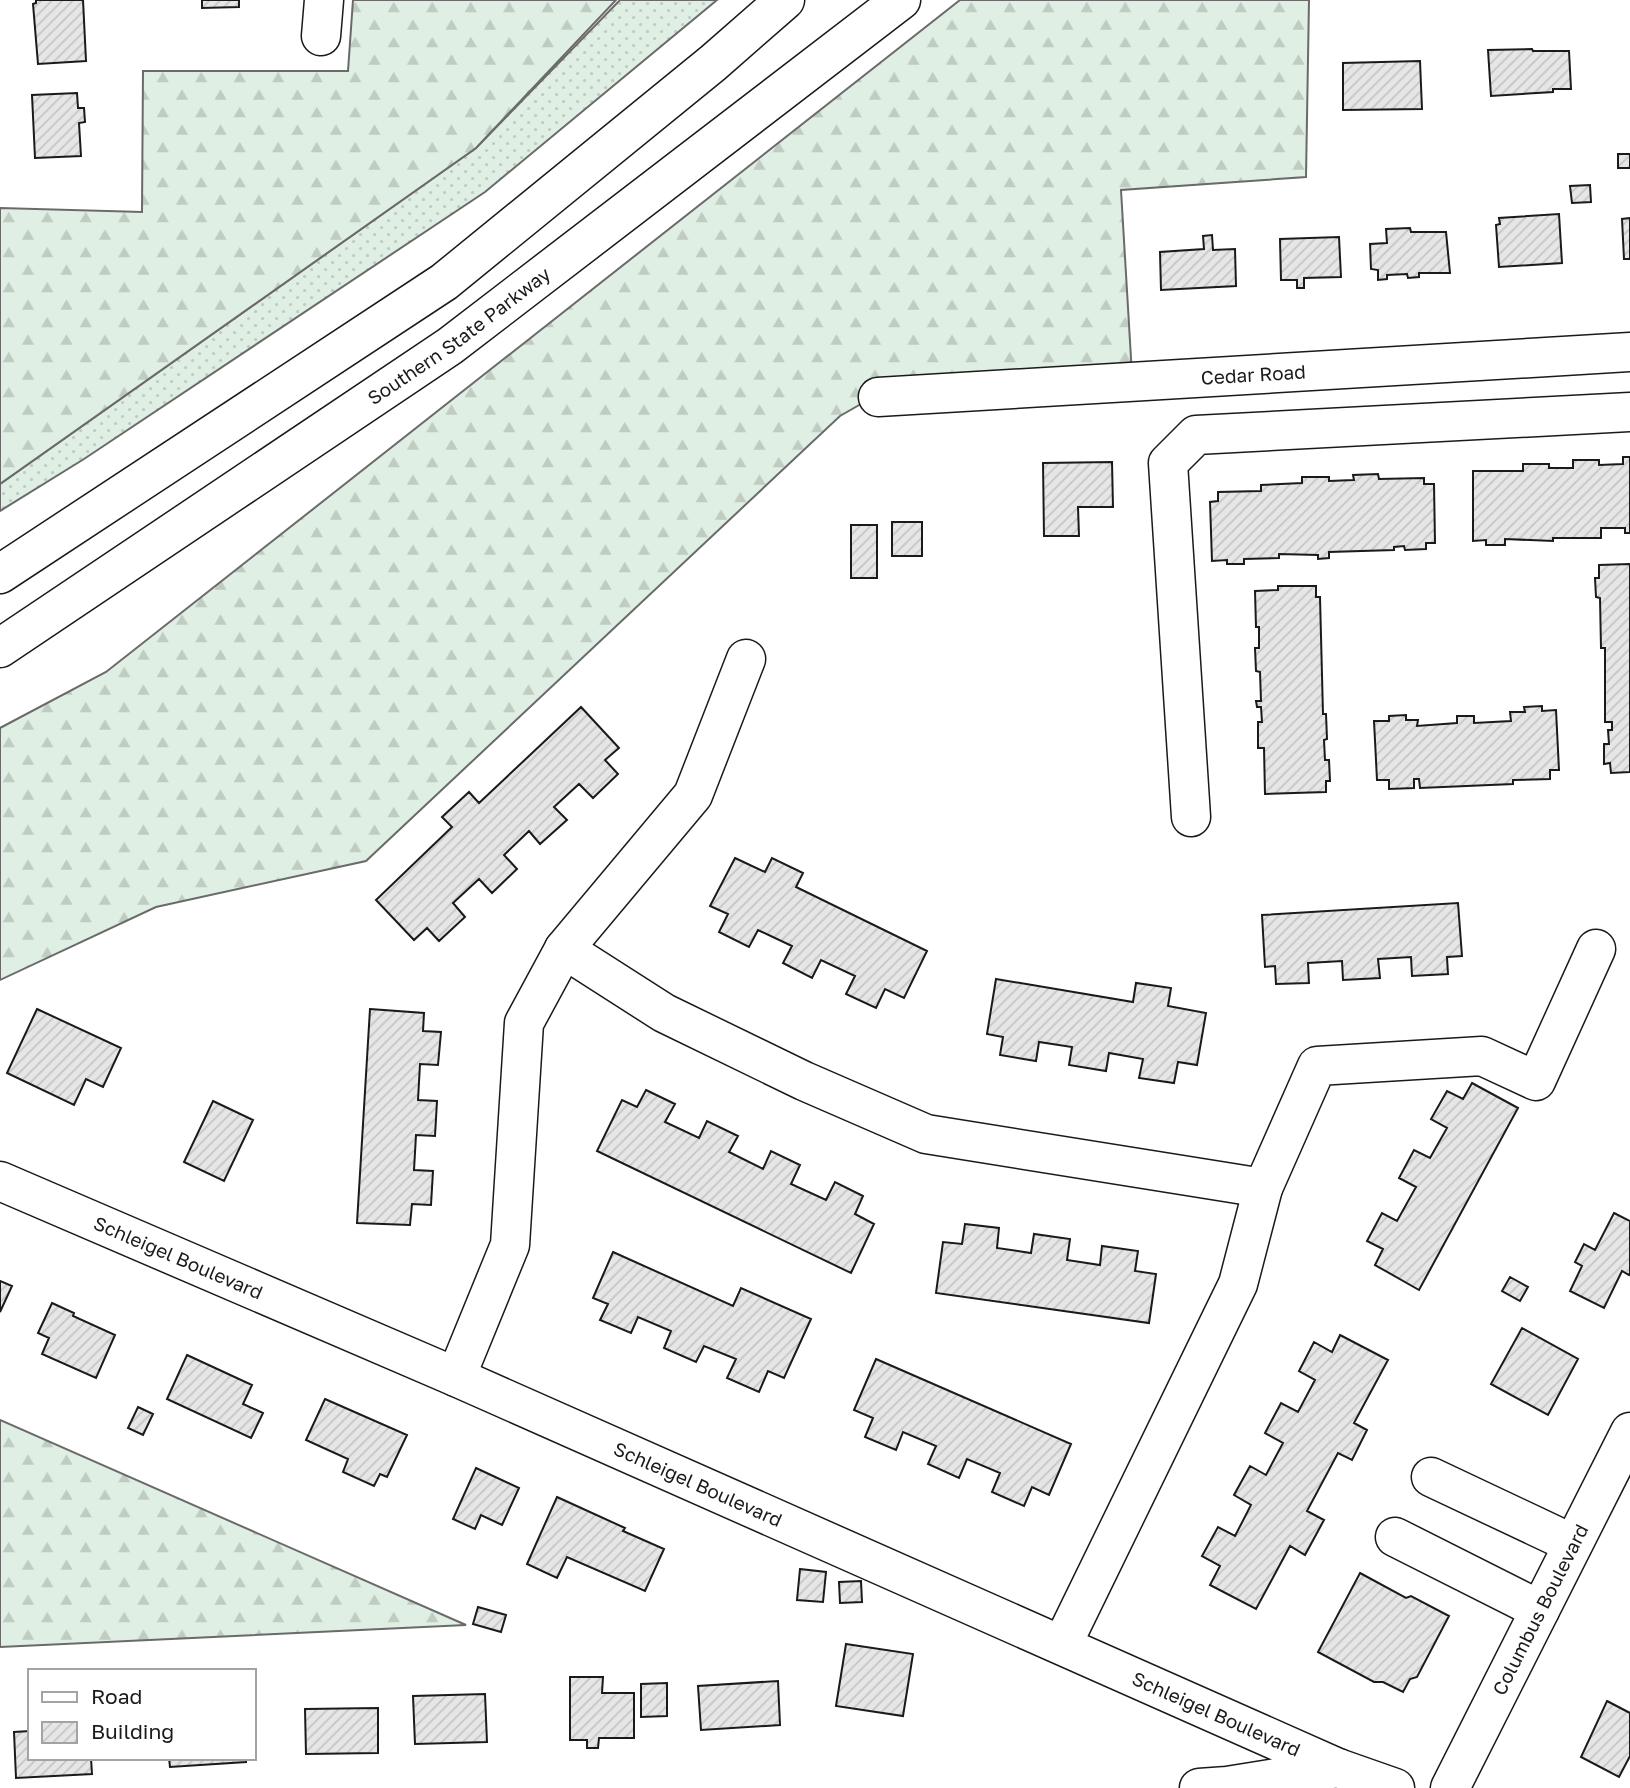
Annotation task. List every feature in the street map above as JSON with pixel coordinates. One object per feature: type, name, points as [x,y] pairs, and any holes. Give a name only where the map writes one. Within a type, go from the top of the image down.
[{"type":"main road","points":[[0,574],[443,282],[713,64],[785,0]]},
{"type":"main road","name":"Southern State Parkway","points":[[0,648],[450,346],[901,0]]},
{"type":"main road","name":"Cedar Road","points":[[878,397],[1630,352]]},
{"type":"main road","points":[[1435,364],[1439,421]]},
{"type":"main road","points":[[1191,817],[1168,463],[1196,435],[1630,412]]},
{"type":"main road","points":[[456,1377],[510,1245],[524,1023],[564,948],[692,795],[747,659]]},
{"type":"main road","points":[[564,948],[664,1013],[804,1081],[926,1134],[1263,1188]]},
{"type":"main road","points":[[1062,1645],[1238,1284],[1263,1188],[1317,1066],[1482,1056],[1536,1081],[1596,948]]},
{"type":"main road","name":"Schleigel Boulevard","points":[[0,1181],[456,1377],[1338,1768],[1395,1788]]},
{"type":"main road","name":"Columbus Boulevard","points":[[1450,1788],[1630,1434]]},
{"type":"main road","points":[[1431,1477],[1573,1544]]},
{"type":"main road","points":[[1395,1537],[1540,1610]]},
{"type":"main road","points":[[1199,1788],[1338,1768]]},
{"type":"green space","points":[[353,0],[616,0],[476,148],[0,484],[0,208],[142,212],[143,71],[348,71]]},
{"type":"green space","points":[[620,0],[717,0],[485,192],[84,459],[0,511],[0,484],[476,148]]},
{"type":"green space","points":[[960,0],[1309,0],[1306,177],[1121,190],[1132,375],[889,388],[840,416],[366,861],[156,907],[0,980],[0,728],[106,672]]},
{"type":"green space","points":[[0,1420],[466,1625],[0,1647]]},
{"type":"building","points":[[36,0],[83,0],[86,61],[38,64],[33,4]]},
{"type":"building","points":[[202,0],[239,0],[239,7],[202,8]]},
{"type":"building","points":[[1488,50],[1569,51],[1571,89],[1491,96]]},
{"type":"building","points":[[1420,61],[1422,109],[1343,110],[1343,63]]},
{"type":"building","points":[[77,93],[78,108],[84,108],[85,122],[79,123],[81,156],[35,158],[32,95]]},
{"type":"building","points":[[1618,154],[1630,154],[1630,168],[1618,168]]},
{"type":"building","points":[[1590,185],[1591,202],[1572,203],[1570,186]]},
{"type":"building","points":[[1559,214],[1562,263],[1499,267],[1496,225],[1500,224],[1499,218]]},
{"type":"building","points":[[1630,218],[1630,259],[1624,259],[1622,219]]},
{"type":"building","points":[[1410,228],[1411,232],[1446,232],[1450,273],[1419,273],[1419,277],[1408,278],[1407,274],[1387,275],[1387,279],[1378,280],[1378,270],[1371,269],[1370,244],[1387,243],[1386,229]]},
{"type":"building","points":[[1212,235],[1213,250],[1235,249],[1236,286],[1161,290],[1160,252],[1204,249],[1203,236]]},
{"type":"building","points":[[1339,237],[1341,277],[1304,278],[1304,288],[1297,288],[1297,280],[1281,280],[1280,239]]},
{"type":"building","points":[[1623,457],[1630,457],[1630,533],[1625,533],[1625,528],[1601,528],[1601,538],[1553,538],[1553,541],[1505,539],[1505,545],[1486,545],[1486,540],[1473,541],[1473,471],[1523,471],[1523,464],[1573,468],[1573,460],[1599,460],[1599,465],[1623,464]]},
{"type":"building","points":[[1112,462],[1113,507],[1078,507],[1079,536],[1044,536],[1043,463]]},
{"type":"building","points":[[1378,474],[1379,479],[1424,478],[1424,484],[1434,484],[1435,543],[1426,543],[1426,549],[1405,550],[1404,546],[1394,547],[1394,550],[1329,552],[1329,558],[1318,559],[1318,555],[1279,554],[1279,558],[1244,559],[1244,564],[1227,564],[1227,560],[1212,561],[1210,502],[1218,501],[1218,492],[1261,491],[1261,485],[1302,483],[1302,477],[1329,477],[1329,481],[1354,480],[1353,475]]},
{"type":"building","points":[[892,522],[922,522],[922,556],[892,556]]},
{"type":"building","points":[[851,525],[877,525],[877,578],[851,578]]},
{"type":"building","points":[[1630,564],[1630,772],[1611,773],[1610,763],[1604,764],[1604,744],[1609,744],[1608,730],[1612,730],[1612,722],[1605,722],[1605,648],[1601,648],[1600,598],[1596,597],[1595,578],[1599,578],[1599,565]]},
{"type":"building","points":[[1278,586],[1316,586],[1316,597],[1320,597],[1323,714],[1326,714],[1327,739],[1324,740],[1325,760],[1329,760],[1330,781],[1326,781],[1326,792],[1265,794],[1264,748],[1258,748],[1258,722],[1262,722],[1261,707],[1257,707],[1256,701],[1261,701],[1260,672],[1256,671],[1255,648],[1259,648],[1259,627],[1256,627],[1255,591],[1278,590]]},
{"type":"building","points":[[1542,706],[1542,711],[1556,710],[1559,770],[1550,770],[1550,779],[1513,780],[1513,784],[1420,788],[1419,779],[1414,779],[1414,788],[1389,789],[1389,780],[1377,780],[1374,721],[1389,721],[1389,716],[1406,715],[1406,720],[1418,720],[1417,726],[1457,723],[1457,716],[1474,716],[1474,723],[1511,721],[1510,712],[1525,712],[1524,707]]},
{"type":"building","points":[[581,707],[619,748],[605,760],[618,774],[593,798],[579,784],[554,807],[567,820],[540,844],[529,831],[504,855],[517,869],[492,893],[479,879],[453,903],[465,917],[439,941],[427,928],[414,940],[376,900],[452,827],[442,817],[469,792],[479,803]]},
{"type":"building","points":[[735,858],[765,872],[772,858],[803,873],[796,887],[927,951],[904,998],[885,989],[876,1008],[846,994],[855,976],[821,960],[812,978],[783,963],[792,946],[758,930],[749,947],[719,932],[728,914],[710,906]]},
{"type":"building","points":[[1458,903],[1462,956],[1447,957],[1448,974],[1412,976],[1411,957],[1378,959],[1380,978],[1343,980],[1342,961],[1308,963],[1309,983],[1276,984],[1275,966],[1265,967],[1262,915]]},
{"type":"building","points":[[996,979],[1133,1002],[1136,983],[1171,988],[1168,1006],[1206,1013],[1197,1065],[1178,1062],[1174,1083],[1139,1078],[1143,1059],[1109,1053],[1106,1071],[1069,1065],[1072,1047],[1039,1042],[1036,1061],[1000,1055],[1003,1037],[987,1034]]},
{"type":"building","points":[[37,1009],[121,1048],[103,1087],[86,1079],[74,1105],[7,1073]]},
{"type":"building","points":[[370,1009],[424,1013],[423,1031],[441,1032],[438,1065],[420,1064],[418,1100],[437,1101],[435,1136],[416,1135],[414,1170],[433,1171],[431,1205],[412,1204],[410,1225],[357,1223]]},
{"type":"building","points":[[1472,1083],[1518,1108],[1419,1290],[1375,1265],[1383,1249],[1367,1241],[1382,1213],[1397,1221],[1416,1187],[1399,1178],[1414,1150],[1430,1158],[1447,1128],[1431,1119],[1447,1091],[1463,1099]]},
{"type":"building","points":[[646,1090],[675,1104],[665,1122],[699,1138],[707,1121],[738,1136],[729,1152],[763,1169],[771,1151],[800,1165],[791,1184],[826,1200],[835,1182],[863,1196],[855,1214],[874,1224],[851,1273],[597,1151],[622,1100],[637,1107]]},
{"type":"building","points":[[213,1101],[253,1120],[224,1181],[184,1162]]},
{"type":"building","points":[[1614,1213],[1630,1221],[1630,1273],[1629,1275],[1622,1271],[1604,1308],[1570,1291],[1582,1266],[1575,1262],[1584,1244],[1595,1250]]},
{"type":"building","points":[[965,1224],[999,1228],[997,1248],[1031,1253],[1034,1234],[1070,1239],[1067,1260],[1100,1265],[1102,1246],[1138,1251],[1135,1271],[1156,1274],[1149,1323],[936,1293],[943,1242],[962,1244]]},
{"type":"building","points":[[613,1252],[733,1306],[741,1288],[811,1319],[784,1378],[768,1371],[759,1392],[727,1378],[736,1359],[704,1346],[696,1362],[664,1348],[671,1331],[638,1317],[631,1333],[600,1320],[608,1304],[593,1298]]},
{"type":"building","points":[[1510,1277],[1528,1287],[1520,1301],[1502,1291]]},
{"type":"building","points":[[0,1281],[12,1286],[0,1312]]},
{"type":"building","points":[[52,1303],[115,1335],[96,1378],[42,1354],[49,1338],[38,1333]]},
{"type":"building","points":[[1522,1328],[1578,1359],[1548,1415],[1491,1384]]},
{"type":"building","points":[[1340,1335],[1388,1360],[1354,1423],[1367,1430],[1352,1460],[1338,1453],[1307,1511],[1324,1520],[1305,1555],[1290,1546],[1256,1609],[1210,1585],[1220,1566],[1202,1556],[1218,1527],[1235,1536],[1251,1505],[1234,1495],[1250,1466],[1266,1475],[1283,1443],[1265,1433],[1281,1403],[1298,1412],[1315,1380],[1299,1371],[1314,1342],[1332,1352]]},
{"type":"building","points":[[187,1355],[252,1385],[243,1404],[263,1413],[251,1438],[167,1399]]},
{"type":"building","points":[[876,1359],[1071,1444],[1049,1495],[1032,1487],[1024,1506],[992,1492],[1000,1473],[967,1459],[959,1478],[928,1464],[936,1446],[903,1432],[896,1450],[865,1437],[873,1418],[854,1410]]},
{"type":"building","points":[[325,1399],[407,1435],[387,1477],[380,1474],[374,1486],[343,1472],[348,1459],[306,1440]]},
{"type":"building","points":[[138,1407],[153,1414],[143,1435],[128,1428]]},
{"type":"building","points":[[476,1468],[519,1488],[502,1525],[481,1515],[475,1529],[453,1519]]},
{"type":"building","points":[[557,1497],[664,1549],[645,1591],[567,1557],[557,1578],[527,1564]]},
{"type":"building","points":[[800,1569],[826,1572],[823,1602],[797,1600]]},
{"type":"building","points":[[1360,1573],[1406,1598],[1411,1596],[1449,1616],[1417,1677],[1410,1679],[1403,1692],[1383,1682],[1374,1682],[1318,1652]]},
{"type":"building","points":[[861,1581],[862,1602],[840,1603],[839,1582]]},
{"type":"building","points":[[478,1607],[506,1615],[501,1632],[473,1624]]},
{"type":"building","points":[[846,1644],[913,1654],[903,1716],[836,1706]]},
{"type":"building","points":[[570,1677],[603,1677],[602,1693],[634,1693],[634,1738],[599,1738],[598,1748],[587,1748],[587,1740],[570,1740]]},
{"type":"building","points":[[778,1681],[780,1725],[701,1730],[698,1686]]},
{"type":"building","points":[[667,1683],[667,1716],[641,1717],[641,1684]]},
{"type":"building","points":[[485,1694],[487,1742],[415,1744],[413,1696]]},
{"type":"building","points":[[1607,1701],[1630,1713],[1630,1756],[1619,1777],[1581,1757]]},
{"type":"building","points":[[378,1708],[378,1753],[306,1754],[305,1709]]},
{"type":"building","points":[[28,1731],[28,1760],[91,1760],[92,1774],[16,1778],[14,1732]]},
{"type":"building","points":[[169,1760],[246,1760],[246,1762],[170,1767]]}]
